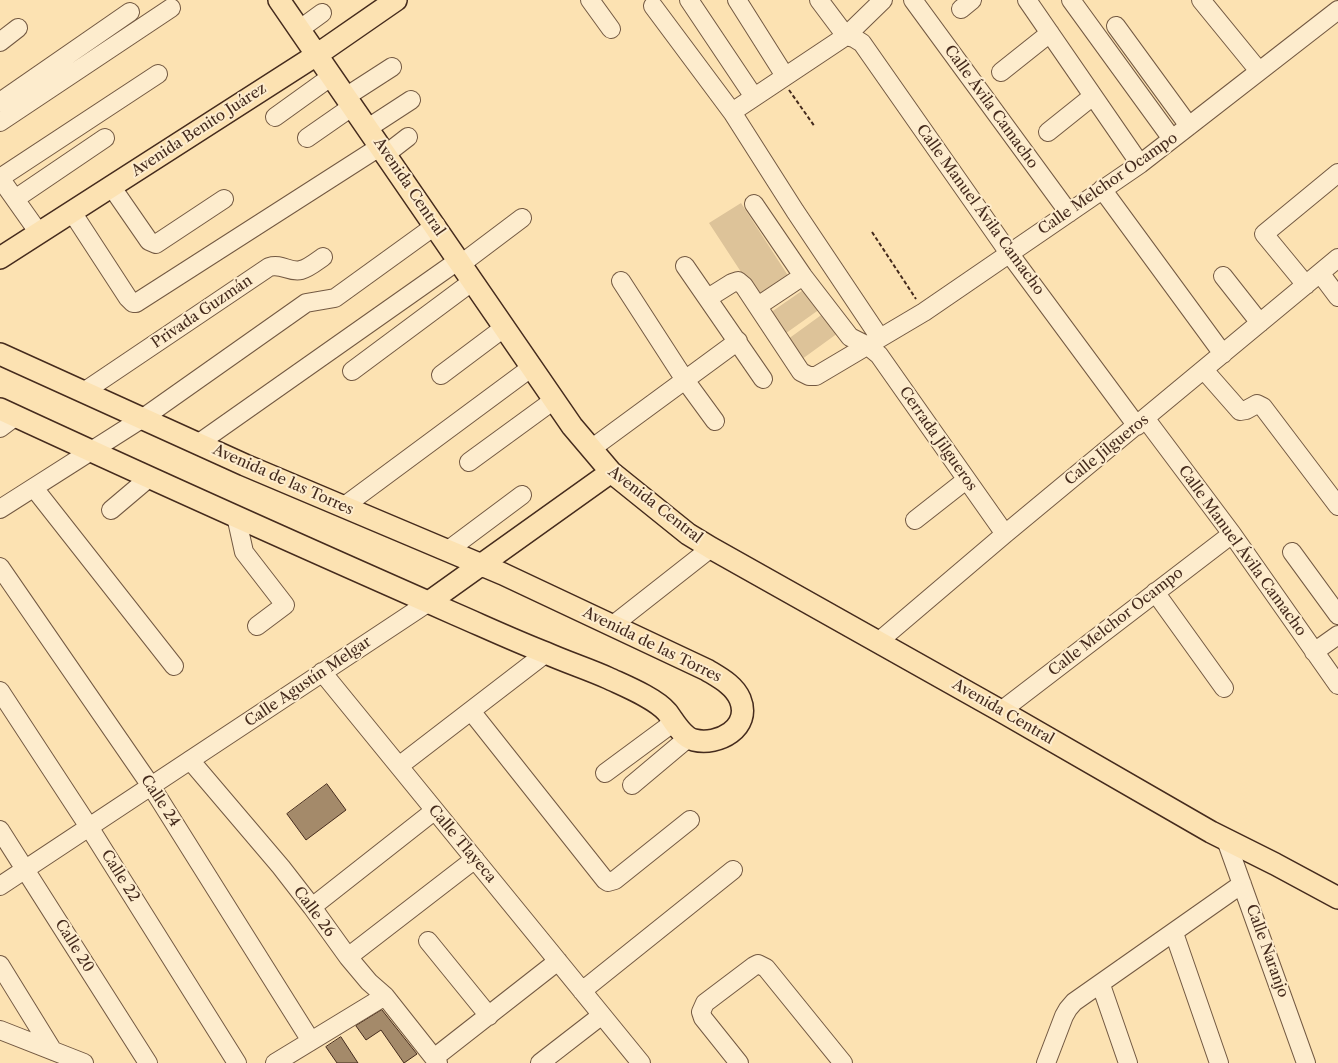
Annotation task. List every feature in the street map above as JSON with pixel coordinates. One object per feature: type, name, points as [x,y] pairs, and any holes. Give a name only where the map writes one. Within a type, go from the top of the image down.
[{"type":"main road","name":"Avenida Benito Juárez","points":[[0,258],[318,54],[396,0]]},
{"type":"main road","name":"Avenida Central","points":[[282,1],[572,426],[611,472],[688,534],[711,548],[1211,832],[1338,898]]},
{"type":"main road","name":"Avenida de las Torres","points":[[0,354],[343,508],[481,565],[707,670],[729,683],[740,698],[743,710],[739,724],[722,739],[702,742],[688,738]]},
{"type":"main road","points":[[5,418],[150,477],[546,654],[608,678],[653,701],[664,709],[688,738]]},
{"type":"main road","name":"Calle Agustín Melgar","points":[[429,602],[611,472]]},
{"type":"street","points":[[590,0],[611,29]]},
{"type":"street","points":[[689,0],[754,97]]},
{"type":"street","points":[[737,0],[783,77]]},
{"type":"street","name":"Calle Manuel Ávila Camacho","points":[[819,0],[846,36],[862,43],[1009,253],[1141,422],[1232,534],[1338,685]]},
{"type":"street","points":[[732,112],[846,36],[883,0]]},
{"type":"street","name":"Calle Ávila Camacho","points":[[913,0],[1069,213]]},
{"type":"street","points":[[1027,0],[1140,164]]},
{"type":"street","points":[[1071,0],[1172,139]]},
{"type":"street","points":[[1202,0],[1259,71]]},
{"type":"street","points":[[653,6],[732,112],[795,210],[874,342]]},
{"type":"street","points":[[0,122],[171,8]]},
{"type":"street","name":"Calle Melchor Ocampo","points":[[758,306],[801,372],[809,376],[816,376],[924,312],[1140,164],[1259,71],[1335,8]]},
{"type":"street","points":[[0,102],[130,12]]},
{"type":"street","points":[[300,29],[322,13]]},
{"type":"street","points":[[1116,26],[1190,126]]},
{"type":"street","points":[[0,42],[18,28]]},
{"type":"street","points":[[1001,72],[1050,33]]},
{"type":"street","points":[[307,138],[392,67]]},
{"type":"street","points":[[39,234],[0,178],[158,74]]},
{"type":"street","points":[[275,117],[332,76]]},
{"type":"street","points":[[1048,132],[1093,96]]},
{"type":"street","points":[[368,128],[411,100]]},
{"type":"street","points":[[72,212],[128,298],[133,303],[136,303],[383,150],[408,137]]},
{"type":"street","points":[[15,199],[105,138]]},
{"type":"street","points":[[1306,285],[1264,234],[1338,173]]},
{"type":"street","points":[[111,186],[150,241],[156,244],[224,199]]},
{"type":"street","points":[[1102,189],[1224,354]]},
{"type":"street","points":[[754,204],[803,276],[850,337],[874,342]]},
{"type":"street","points":[[199,443],[522,218]]},
{"type":"street","points":[[0,509],[144,418],[306,303],[335,298],[436,226]]},
{"type":"street","name":"Privada Guzmán","points":[[86,391],[269,267],[276,265],[303,270],[323,257]]},
{"type":"street","name":"Calle Jilgueros","points":[[878,642],[1005,534],[1338,258]]},
{"type":"street","points":[[685,266],[763,379]]},
{"type":"street","points":[[1320,273],[1338,297]]},
{"type":"street","points":[[708,298],[732,282],[738,282],[744,286],[758,306],[803,276]]},
{"type":"street","points":[[1223,276],[1260,323]]},
{"type":"street","points":[[620,281],[685,380],[715,421]]},
{"type":"street","points":[[352,371],[473,282]]},
{"type":"street","points":[[441,375],[504,327]]},
{"type":"street","points":[[591,449],[738,341]]},
{"type":"street","name":"Cerrada Jilgueros","points":[[874,342],[879,355],[1005,534]]},
{"type":"street","points":[[343,508],[532,367]]},
{"type":"street","points":[[1204,370],[1240,411],[1257,404],[1263,407],[1338,506]]},
{"type":"street","points":[[469,462],[554,400]]},
{"type":"street","points":[[111,510],[150,477]]},
{"type":"street","points":[[916,520],[966,480]]},
{"type":"street","points":[[34,488],[174,666]]},
{"type":"street","points":[[447,551],[522,496]]},
{"type":"street","points":[[236,516],[244,552],[284,605],[257,626]]},
{"type":"street","name":"Calle Melchor Ocampo","points":[[1001,711],[1232,534]]},
{"type":"street","points":[[613,625],[711,548]]},
{"type":"street","points":[[1292,552],[1338,615]]},
{"type":"street","name":"Calle 24","points":[[0,567],[151,786],[310,1041]]},
{"type":"street","points":[[1154,592],[1224,688]]},
{"type":"street","name":"Calle Agustín Melgar","points":[[0,886],[429,602]]},
{"type":"street","points":[[1314,652],[1338,635]]},
{"type":"street","points":[[399,766],[546,654]]},
{"type":"street","name":"Calle Tlayeca","points":[[322,672],[641,1063]]},
{"type":"street","name":"Calle 22","points":[[0,691],[89,827],[236,1063]]},
{"type":"street","points":[[470,712],[602,877],[608,882],[615,880],[690,820]]},
{"type":"street","points":[[604,773],[674,722]]},
{"type":"street","points":[[632,785],[688,738]]},
{"type":"street","name":"Calle 26","points":[[190,760],[312,907],[348,957],[369,982],[384,996],[436,1060]]},
{"type":"street","points":[[312,907],[434,811]]},
{"type":"street","name":"Calle 20","points":[[0,830],[148,1063]]},
{"type":"street","name":"Calle Naranjo","points":[[1226,840],[1306,1063]]},
{"type":"street","points":[[348,957],[475,859]]},
{"type":"street","points":[[582,991],[733,870]]},
{"type":"street","points":[[1046,1063],[1068,1008],[1074,1002],[1101,985],[1242,884]]},
{"type":"street","points":[[1174,933],[1219,1063]]},
{"type":"street","points":[[428,941],[489,1016]]},
{"type":"street","points":[[436,1060],[558,961]]},
{"type":"street","points":[[739,1063],[703,1018],[701,1012],[706,1003],[758,964],[766,968],[843,1063]]},
{"type":"street","points":[[0,965],[53,1051]]},
{"type":"street","points":[[1101,985],[1128,1063]]},
{"type":"street","points":[[275,1063],[384,996]]},
{"type":"street","points":[[540,1063],[602,1015]]},
{"type":"street","points":[[0,1030],[84,1063]]},
{"type":"path","points":[[783,77],[815,127]]},
{"type":"path","points":[[872,232],[924,312]]},
{"type":"shaded area","points":[[741,203],[789,277],[758,298],[709,223]]},
{"type":"shaded area","points":[[806,288],[820,309],[782,336],[767,315]]},
{"type":"shaded area","points":[[824,313],[838,333],[798,362],[784,342]]},
{"type":"building","points":[[327,784],[346,810],[306,840],[287,814]]},
{"type":"building","points":[[382,1010],[417,1054],[404,1063],[381,1030],[366,1040],[356,1026]]},
{"type":"building","points":[[341,1037],[358,1063],[337,1063],[326,1047]]}]
